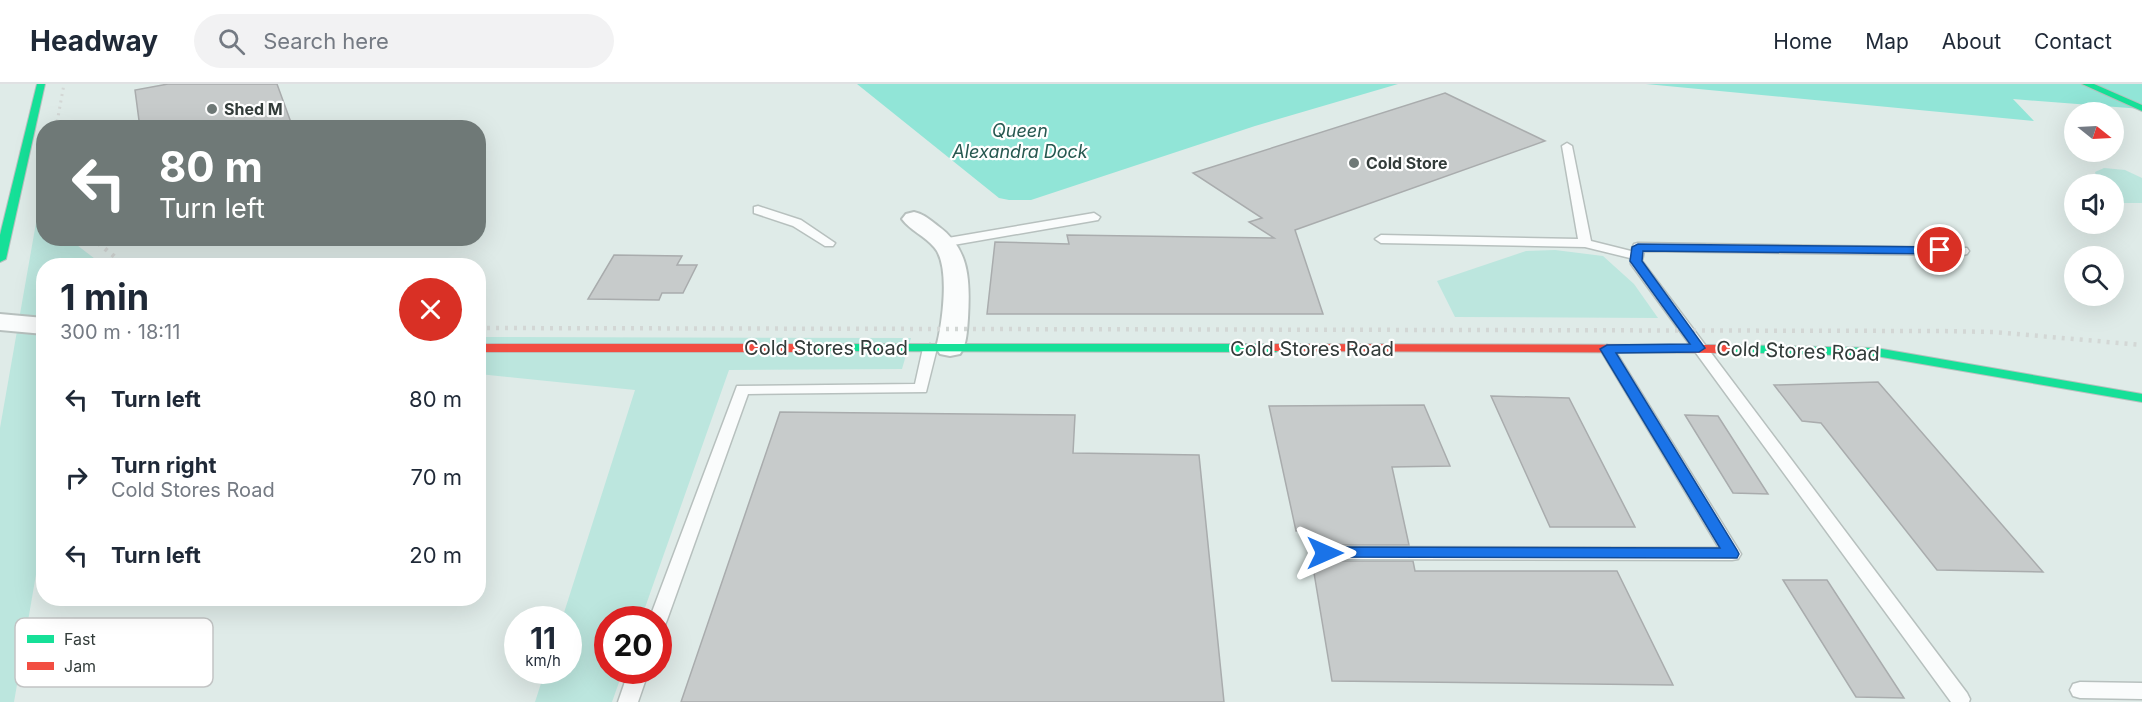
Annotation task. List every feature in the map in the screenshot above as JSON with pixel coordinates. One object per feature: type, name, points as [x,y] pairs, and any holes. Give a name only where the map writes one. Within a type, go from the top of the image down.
[{"type":"street","points":[[0,259],[41,84]]},
{"type":"street","points":[[2086,84],[2142,108]]},
{"type":"street","points":[[914,219],[949,249],[954,278],[955,328],[940,348]]},
{"type":"street","points":[[0,322],[36,325]]},
{"type":"street","name":"Cold Stores Road","points":[[486,348],[1699,348],[1876,352],[2142,398]]},
{"type":"lane","points":[[1567,146],[1586,243]]},
{"type":"lane","points":[[758,210],[797,223],[829,243]]},
{"type":"lane","points":[[942,243],[1094,217]]},
{"type":"lane","points":[[1381,239],[1586,243],[1637,256]]},
{"type":"lane","points":[[1960,699],[1636,261],[1638,247],[1963,251]]},
{"type":"lane","points":[[663,606],[742,389],[921,389],[940,348]]},
{"type":"lane","points":[[1325,553],[1731,554],[1607,349]]},
{"type":"lane","points":[[628,702],[634,684]]},
{"type":"lane","points":[[2080,690],[2142,691]]},
{"type":"shaded area","points":[[2104,168],[2125,170],[2142,178],[2142,203],[2124,203],[2124,174],[2096,174],[2095,172]]},
{"type":"shaded area","points":[[36,223],[36,246],[78,246],[94,258],[36,258],[36,575],[28,618],[15,618],[17,687],[14,702],[0,702],[0,428]]},
{"type":"shaded area","points":[[1555,250],[1603,256],[1634,284],[1658,318],[1455,317],[1437,281],[1526,251]]},
{"type":"shaded area","points":[[486,337],[911,338],[902,369],[729,370],[646,606],[594,606],[594,684],[618,684],[612,702],[535,702],[541,684],[582,684],[582,606],[566,606],[635,390],[486,375]]},
{"type":"water","name":"Queen Alexandra Dock","points":[[857,84],[1398,84],[1255,126],[1031,200],[1009,200],[999,198]]},
{"type":"water","points":[[1646,84],[2142,84],[2142,109],[2124,108],[2124,102],[2064,103],[2013,99],[2034,121]]},
{"type":"building","name":"Shed M","points":[[168,84],[277,84],[290,120],[139,120],[135,90]]},
{"type":"building","points":[[1445,93],[1545,141],[1295,230],[1323,314],[987,314],[995,242],[1069,244],[1067,235],[1274,238],[1249,222],[1262,218],[1193,173]]},
{"type":"building","points":[[614,255],[682,256],[677,265],[697,265],[683,293],[662,293],[659,300],[588,299]]},
{"type":"building","points":[[1878,382],[2043,572],[1937,570],[1821,423],[1802,421],[1774,385]]},
{"type":"building","points":[[1491,396],[1569,398],[1635,527],[1550,527]]},
{"type":"building","points":[[1424,405],[1450,466],[1392,467],[1409,545],[1325,545],[1319,546],[1314,552],[1317,559],[1325,561],[1413,561],[1415,571],[1617,571],[1673,685],[1332,681],[1307,531],[1296,531],[1269,406]]},
{"type":"building","points":[[780,412],[1075,415],[1073,453],[1199,455],[1224,702],[681,702]]},
{"type":"building","points":[[1685,415],[1718,416],[1768,494],[1733,493]]},
{"type":"building","points":[[1783,580],[1827,580],[1904,698],[1856,697]]},
{"type":"railway","points":[[57,120],[64,84]]},
{"type":"railway","points":[[102,246],[116,258]]},
{"type":"railway","points":[[486,328],[1941,331],[1994,332],[2142,345]]},
{"type":"traffic: fast","points":[[0,259],[41,84]]},
{"type":"traffic: fast","points":[[2086,84],[2142,108]]},
{"type":"traffic: fast","points":[[813,348],[1276,348]]},
{"type":"traffic: fast","points":[[1731,349],[1876,352],[2142,398]]},
{"type":"traffic: jam","points":[[486,348],[813,348]]},
{"type":"traffic: jam","points":[[1276,348],[1731,349]]},
{"type":"place","name":"Shed M","points":[[212,109]]},
{"type":"place","name":"Cold Store","points":[[1354,163]]},
{"type":"route","points":[[1325,553],[1731,554],[1607,349],[1699,348],[1655,284],[1636,261],[1638,247],[1758,250],[1940,250]]}]
